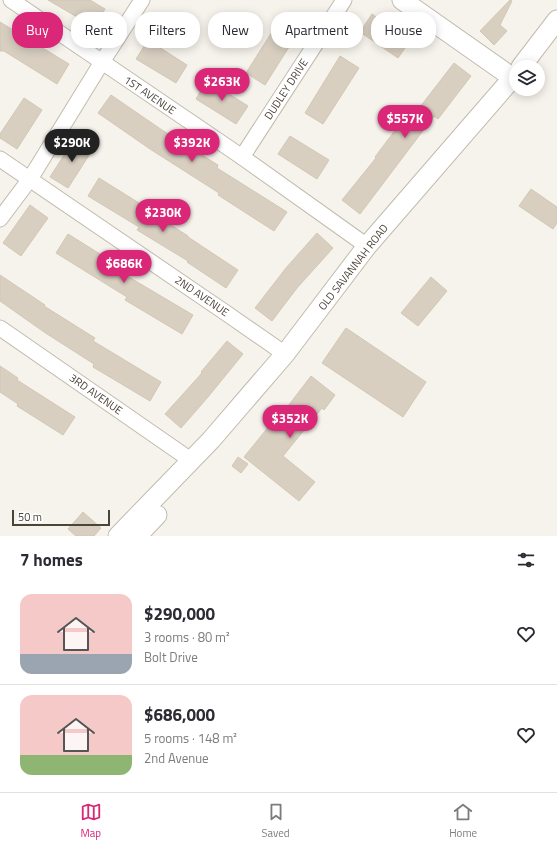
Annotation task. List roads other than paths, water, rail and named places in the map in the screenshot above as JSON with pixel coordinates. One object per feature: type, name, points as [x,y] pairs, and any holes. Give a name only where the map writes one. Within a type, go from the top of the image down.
[{"type":"street","name":"1ST AVENUE","points":[[11,0],[242,157],[367,246]]},
{"type":"street","points":[[0,219],[30,179],[142,0]]},
{"type":"street","name":"DUDLEY DRIVE","points":[[242,157],[344,0]]},
{"type":"street","points":[[402,0],[509,68]]},
{"type":"street","name":"OLD SAVANNAH ROAD","points":[[527,60],[557,20]]},
{"type":"street","name":"OLD SAVANNAH ROAD","points":[[118,536],[192,461],[285,354],[367,246],[509,82]]},
{"type":"street","name":"2ND AVENUE","points":[[0,159],[285,354]]},
{"type":"street","name":"3RD AVENUE","points":[[0,328],[192,461]]},
{"type":"street","name":"OLD SAVANNAH ROAD","points":[[137,536],[182,486],[192,461]]}]
